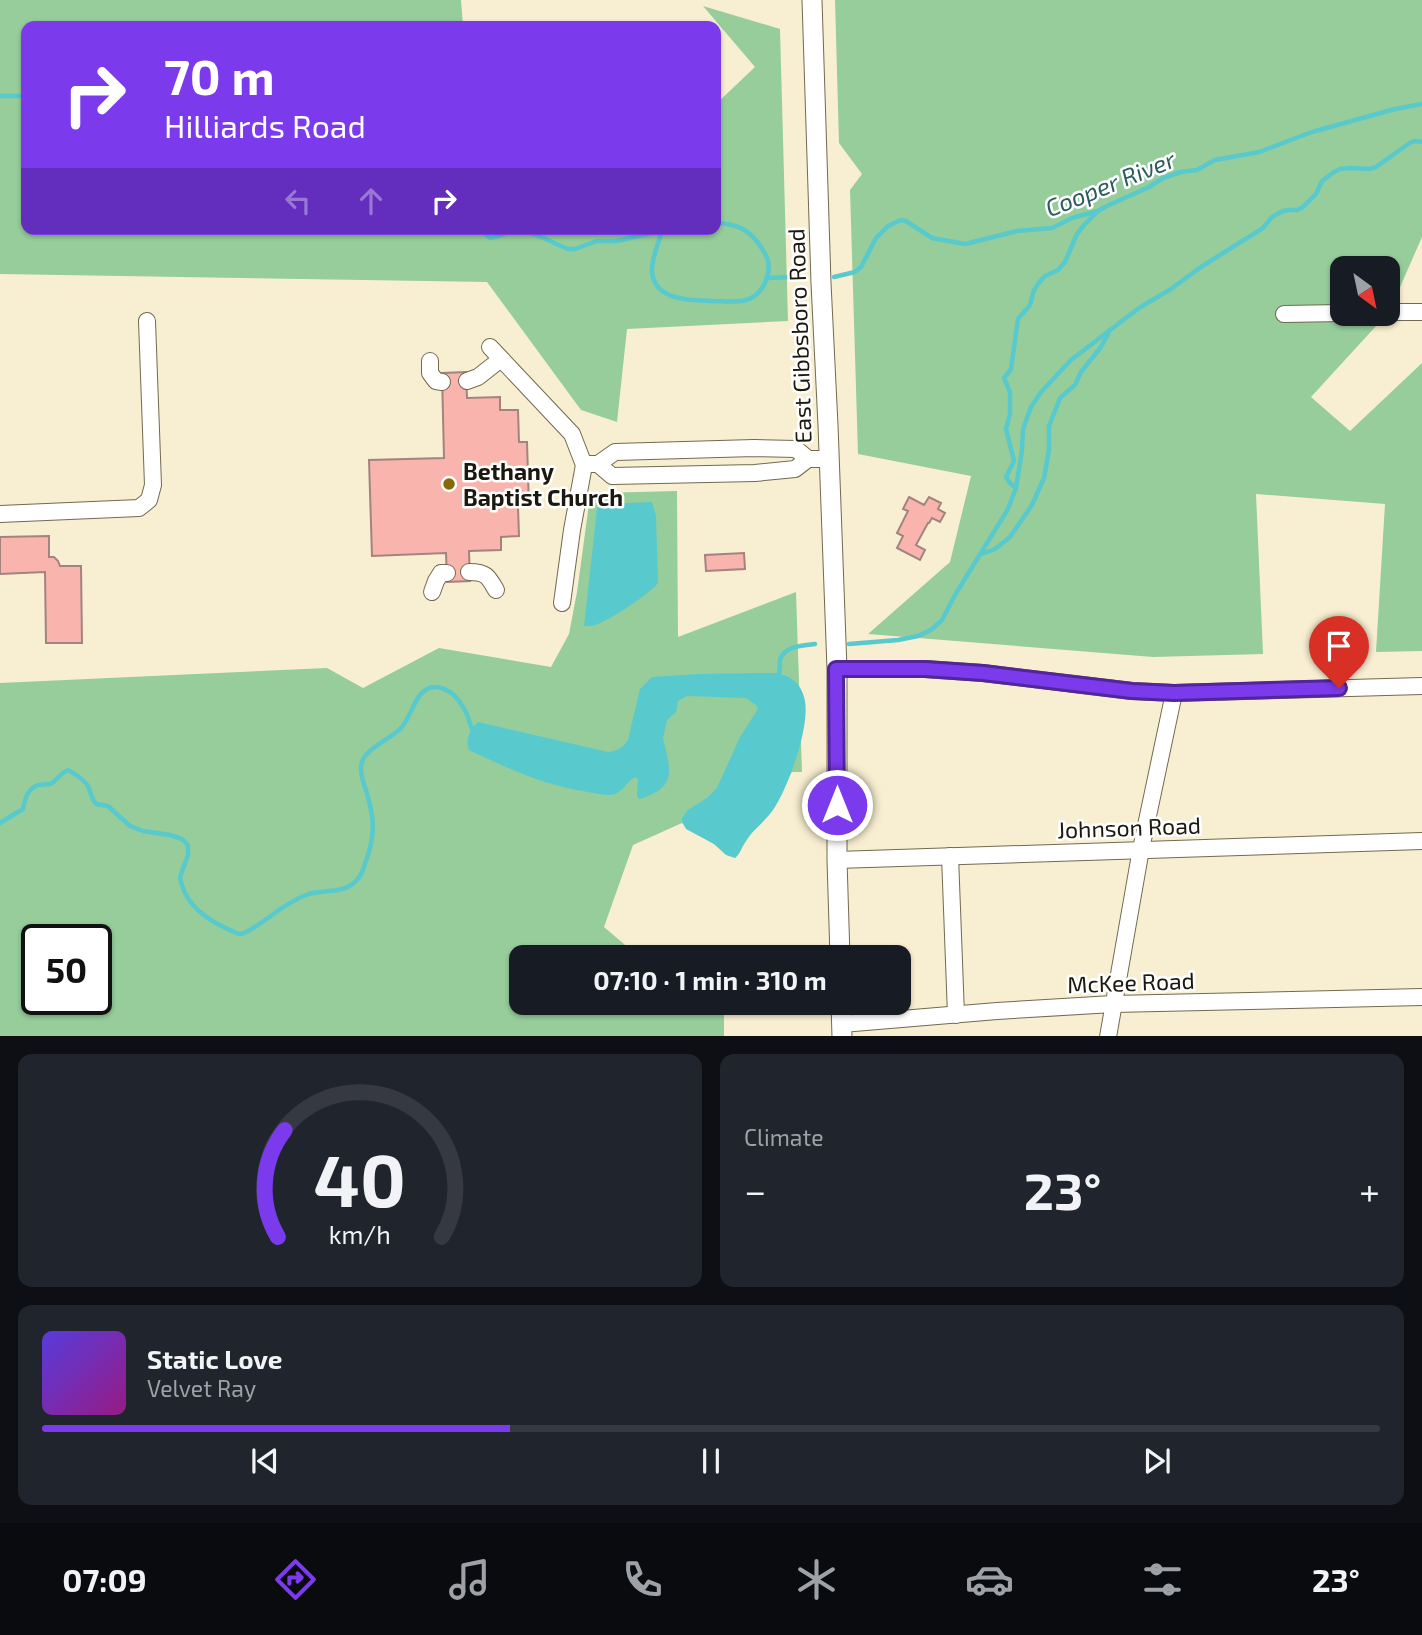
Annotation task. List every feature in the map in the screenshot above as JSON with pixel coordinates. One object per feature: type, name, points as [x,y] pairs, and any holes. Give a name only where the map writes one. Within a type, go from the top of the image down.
[{"type":"main road","name":"East Gibbsboro Road","points":[[812,0],[836,669],[840,945]]},
{"type":"street","points":[[1400,313],[1422,312]]},
{"type":"street","points":[[1284,314],[1330,313]]},
{"type":"street","points":[[0,514],[139,508],[149,500],[153,485],[147,321]]},
{"type":"street","points":[[467,381],[478,377],[496,353],[572,434],[591,464],[612,476],[755,473],[795,469],[808,459],[829,459]]},
{"type":"street","points":[[430,360],[430,373],[436,381],[442,382]]},
{"type":"street","points":[[562,603],[572,530],[591,464],[615,452],[754,448],[796,449],[808,459]]},
{"type":"street","points":[[754,448],[755,473]]},
{"type":"street","points":[[687,450],[687,475]]},
{"type":"street","points":[[469,572],[481,572],[489,578],[496,590]]},
{"type":"street","points":[[432,592],[441,573],[447,573]]},
{"type":"street","points":[[836,669],[925,669],[983,673],[1132,691],[1174,693],[1422,686]]},
{"type":"street","points":[[1108,1036],[1140,849],[1174,693]]},
{"type":"street","name":"Johnson Road","points":[[838,860],[1422,841]]},
{"type":"street","points":[[950,856],[956,1015]]},
{"type":"street","name":"McKee Road","points":[[842,1030],[956,1015],[1113,1004],[1422,997]]},
{"type":"green space","points":[[0,0],[461,0],[463,21],[21,21],[21,235],[721,235],[721,99],[755,67],[721,27],[721,21],[716,21],[703,6],[780,29],[788,321],[627,329],[617,422],[581,410],[487,282],[0,274]]},
{"type":"green space","points":[[835,0],[1422,0],[1422,237],[1400,287],[1400,256],[1330,256],[1330,326],[1376,326],[1311,397],[1350,431],[1422,363],[1422,651],[1376,652],[1385,504],[1256,494],[1263,654],[1153,657],[868,634],[950,562],[971,476],[858,454],[850,190],[862,174],[839,143]]},
{"type":"green space","points":[[677,491],[678,637],[796,592],[802,772],[792,772],[735,858],[682,823],[633,845],[604,927],[625,945],[509,945],[509,1015],[724,1015],[724,1036],[0,1036],[0,683],[327,668],[363,688],[439,648],[551,667],[569,634],[589,504],[600,493]]},
{"type":"water","points":[[652,502],[656,516],[658,583],[609,619],[584,626],[597,509],[604,504]]},
{"type":"water","points":[[772,673],[792,679],[802,691],[806,708],[802,737],[781,797],[735,858],[686,829],[682,818],[688,810],[717,788],[740,737],[758,709],[746,698],[687,696],[678,701],[676,712],[667,720],[663,738],[669,767],[667,782],[654,793],[639,799],[636,777],[612,795],[571,789],[513,770],[469,750],[468,746],[469,735],[478,722],[608,752],[614,751],[628,740],[640,689],[652,677]]},
{"type":"building","name":"Bethany Baptist Church","points":[[466,372],[467,398],[500,397],[500,410],[518,410],[519,442],[527,442],[529,507],[518,507],[519,536],[501,537],[501,550],[469,551],[470,581],[447,582],[446,553],[372,556],[369,460],[444,458],[442,373]]},
{"type":"building","points":[[909,497],[924,505],[929,497],[941,503],[938,509],[945,513],[940,522],[932,518],[916,545],[925,550],[920,560],[897,548],[903,536],[897,533],[908,511],[903,509]]},
{"type":"building","points":[[49,536],[49,557],[54,557],[60,566],[81,566],[82,643],[46,643],[45,572],[0,574],[0,537]]},
{"type":"building","points":[[744,553],[745,569],[706,571],[705,555]]},
{"type":"waterway","name":"Cooper River","points":[[0,96],[21,96]]},
{"type":"waterway","name":"Cooper River","points":[[834,277],[855,272],[861,267],[876,238],[888,226],[901,220],[932,238],[965,244],[1017,231],[1052,228],[1072,218],[1098,211],[1163,178],[1197,170],[1215,160],[1259,152],[1312,132],[1422,104]]},
{"type":"waterway","points":[[849,644],[918,636],[931,630],[942,620],[1008,509],[1016,488],[1023,429],[1031,407],[1041,392],[1071,360],[1139,308],[1263,228],[1272,217],[1303,207],[1316,194],[1322,181],[1334,172],[1340,169],[1376,167],[1411,142],[1422,142]]},
{"type":"waterway","points":[[1016,488],[1006,477],[1014,461],[1006,429],[1010,414],[1010,392],[1004,378],[1011,369],[1018,319],[1030,305],[1038,284],[1065,262],[1077,234],[1097,212]]},
{"type":"waterway","points":[[660,235],[652,272],[655,282],[667,294],[696,300],[734,302],[752,298],[761,290],[767,279],[769,267],[766,256],[747,232],[736,226],[721,224]]},
{"type":"waterway","name":"Cooper River","points":[[487,235],[490,238],[501,235]]},
{"type":"waterway","name":"Cooper River","points":[[534,235],[568,249],[597,241],[617,241],[642,235]]},
{"type":"waterway","name":"Cooper River","points":[[766,278],[794,277]]},
{"type":"waterway","points":[[981,554],[995,549],[1010,537],[1032,505],[1044,478],[1049,450],[1049,426],[1060,398],[1075,385],[1108,334]]},
{"type":"waterway","points":[[778,677],[780,660],[785,652],[795,647],[815,644]]},
{"type":"waterway","points":[[0,823],[23,809],[31,789],[50,784],[68,770],[86,783],[96,804],[108,806],[130,826],[182,839],[188,845],[188,855],[180,877],[188,897],[201,913],[229,930],[242,934],[297,899],[313,893],[342,889],[360,876],[369,852],[373,828],[361,774],[362,762],[373,748],[401,728],[425,690],[437,687],[454,696],[465,710],[473,732]]},
{"type":"place","name":"Bethany Baptist Church","points":[[449,484]]},
{"type":"route","points":[[837,805],[836,669],[925,669],[983,673],[1132,691],[1174,693],[1339,688]]}]
